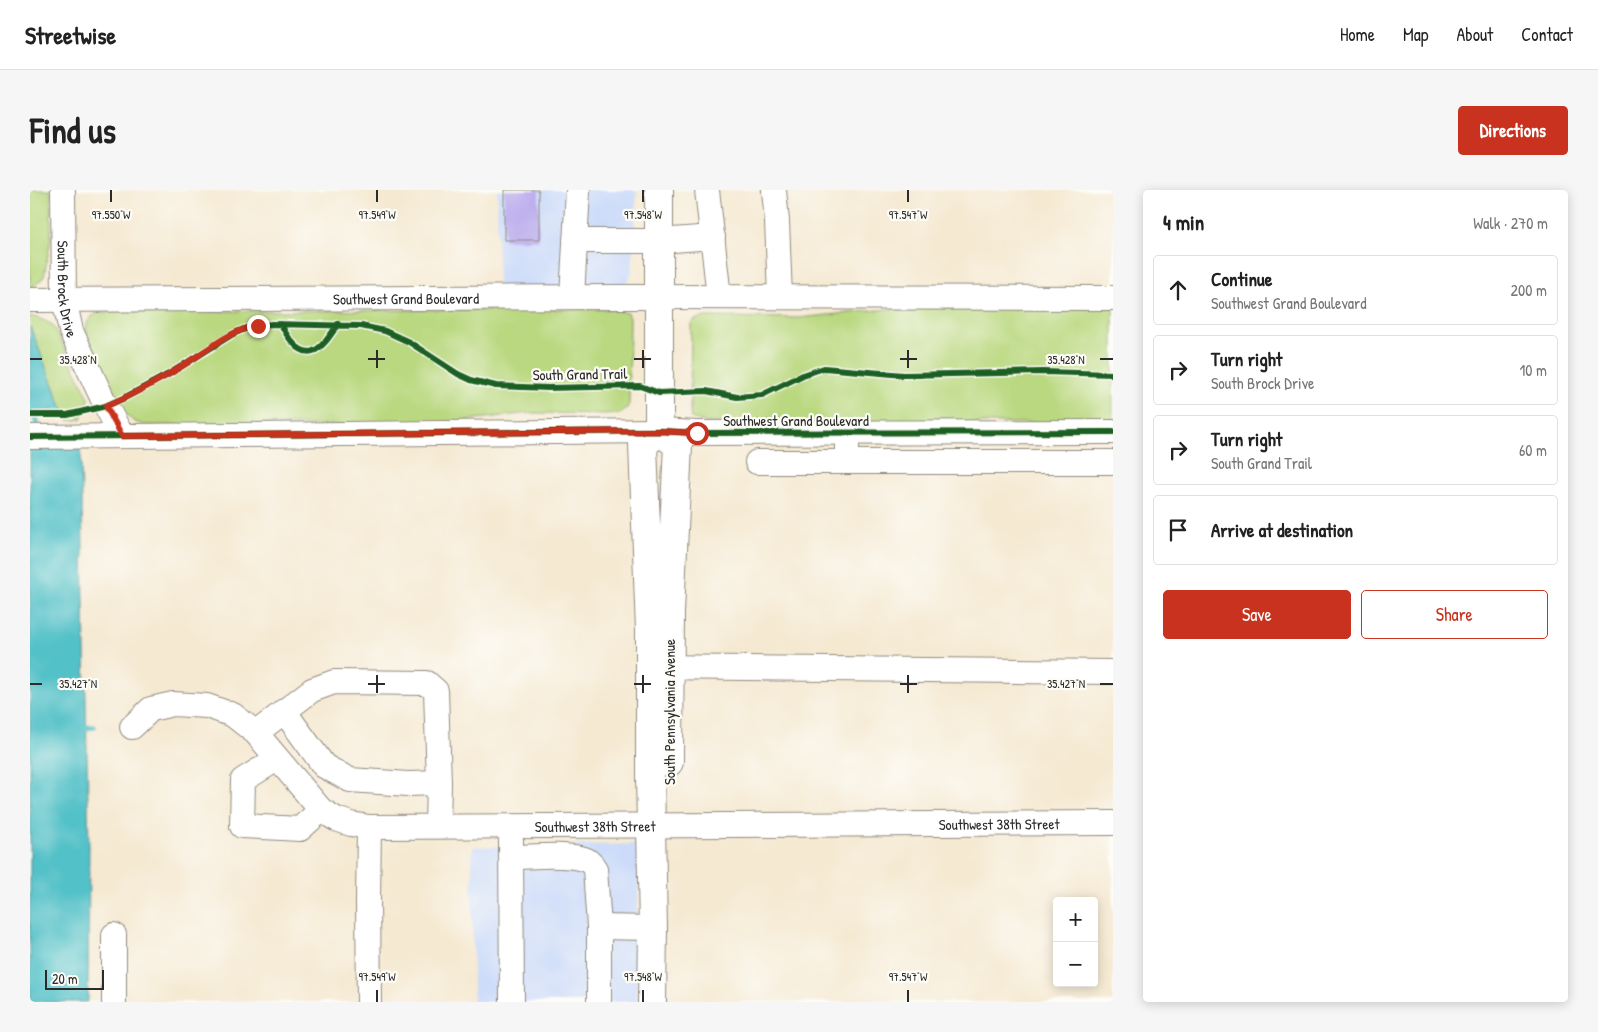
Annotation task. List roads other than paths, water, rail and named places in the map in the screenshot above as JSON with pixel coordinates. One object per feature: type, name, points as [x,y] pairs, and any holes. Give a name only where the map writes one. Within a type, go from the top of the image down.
[{"type":"main road","points":[[659,190],[659,431]]},
{"type":"main road","name":"South Pennsylvania Avenue","points":[[659,431],[642,445],[660,667],[660,825],[670,1002]]},
{"type":"main road","name":"South Pennsylvania Avenue","points":[[652,1002],[653,928],[660,825]]},
{"type":"street","name":"South Brock Drive","points":[[63,190],[64,300],[71,331],[122,436]]},
{"type":"street","points":[[572,297],[578,190]]},
{"type":"street","points":[[707,190],[719,297]]},
{"type":"street","points":[[774,190],[780,297]]},
{"type":"street","points":[[575,241],[659,241],[713,237]]},
{"type":"street","name":"Southwest Grand Boulevard","points":[[30,300],[572,297],[1113,298]]},
{"type":"street","name":"Southwest Grand Boulevard","points":[[30,436],[659,431],[697,433],[1113,432]]},
{"type":"street","points":[[847,432],[847,462]]},
{"type":"street","points":[[757,462],[1113,462]]},
{"type":"street","points":[[660,667],[1113,672]]},
{"type":"street","points":[[256,733],[312,690],[334,682],[427,683],[436,691],[439,783],[438,826]]},
{"type":"street","name":"Southwest 38th Street","points":[[132,727],[151,709],[173,704],[207,706],[233,715],[256,733],[321,810],[336,820],[369,827],[1113,824]]},
{"type":"street","points":[[284,711],[324,766],[350,780],[408,784],[439,783]]},
{"type":"street","points":[[277,759],[243,780],[242,826],[300,828],[321,810]]},
{"type":"street","points":[[511,826],[512,1002]]},
{"type":"street","points":[[369,827],[369,1002]]},
{"type":"street","points":[[511,857],[569,857],[585,859],[592,863],[595,869],[599,927],[599,1002]]},
{"type":"street","points":[[599,927],[653,928]]},
{"type":"street","points":[[114,935],[114,1002]]},
{"type":"water","points":[[30,326],[63,411],[30,411]]},
{"type":"water","points":[[30,447],[81,448],[89,848],[88,1002],[30,1002]]},
{"type":"waterway","points":[[30,401],[39,431]]},
{"type":"waterway","points":[[81,728],[94,727]]}]
